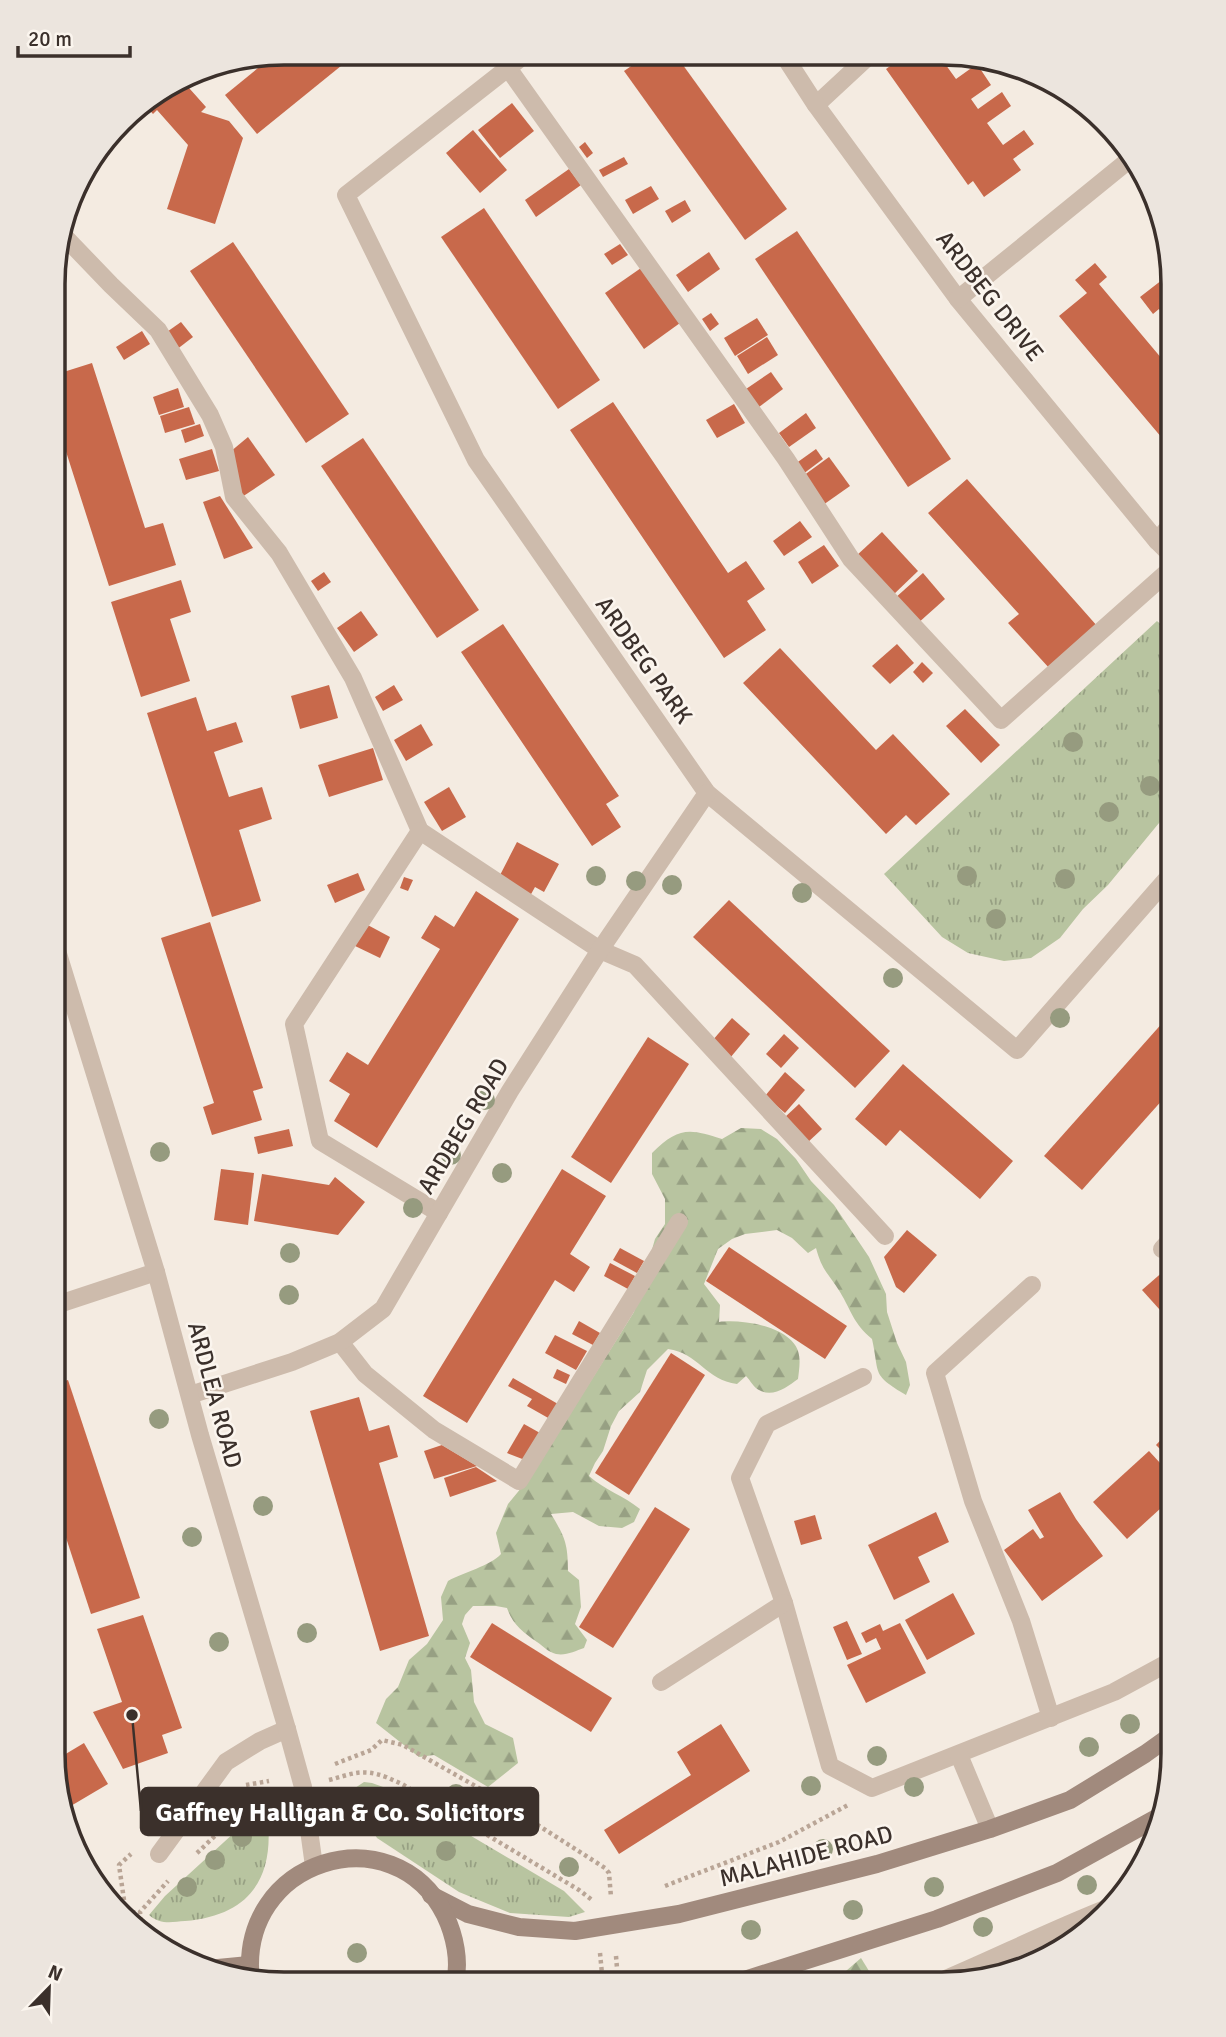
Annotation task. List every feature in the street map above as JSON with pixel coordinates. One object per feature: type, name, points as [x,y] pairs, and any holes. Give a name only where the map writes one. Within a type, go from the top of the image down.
[{"type":"main road","name":"MALAHIDE ROAD","points":[[432,1895],[468,1914],[519,1927],[575,1931],[680,1914],[877,1864],[990,1829],[1070,1800],[1161,1743]]},
{"type":"main road","points":[[770,1972],[937,1919],[1057,1873],[1150,1822]]},
{"type":"main road","points":[[250,1969],[254,1931],[264,1909],[279,1889],[314,1866],[349,1858],[374,1861],[397,1868],[416,1880],[432,1895],[451,1928],[457,1959],[456,1972]]},
{"type":"street","name":"ARDBEG PARK","points":[[512,65],[346,195],[476,460],[707,793],[1017,1050],[1161,886]]},
{"type":"street","name":"ARDBEG DRIVE","points":[[790,65],[816,105],[958,299],[1161,545]]},
{"type":"street","points":[[816,105],[859,65]]},
{"type":"street","points":[[508,68],[786,459],[850,559],[1001,720],[1161,578]]},
{"type":"street","points":[[958,299],[1125,163]]},
{"type":"street","points":[[69,241],[158,330],[210,415],[225,447],[234,497],[279,553],[353,678],[420,831],[600,950],[635,965],[885,1236]]},
{"type":"street","points":[[1157,541],[1161,536]]},
{"type":"street","name":"ARDBEG ROAD","points":[[190,1395],[292,1362],[340,1342],[383,1309],[510,1091],[600,950],[707,793]]},
{"type":"street","points":[[420,831],[293,1024],[320,1141],[439,1213]]},
{"type":"street","name":"ARDLEA ROAD","points":[[65,977],[156,1272],[200,1435],[287,1729],[303,1787],[314,1866]]},
{"type":"street","points":[[340,1342],[365,1374],[434,1430],[519,1481],[679,1222]]},
{"type":"street","points":[[65,1302],[156,1272]]},
{"type":"street","points":[[1031,1285],[935,1373],[973,1501],[1021,1621],[1051,1718]]},
{"type":"street","points":[[863,1377],[767,1424],[740,1478],[784,1603],[830,1766],[872,1788],[1114,1692],[1161,1667]]},
{"type":"street","points":[[661,1682],[784,1603]]},
{"type":"street","points":[[159,1854],[226,1762],[260,1741],[287,1729]]},
{"type":"street","points":[[959,1755],[990,1829]]},
{"type":"street","points":[[992,1966],[1059,1927],[1088,1916]]},
{"type":"path","points":[[335,1764],[371,1750],[382,1740],[403,1745],[485,1792],[605,1868],[609,1873],[612,1905]]},
{"type":"path","points":[[344,1776],[363,1771],[373,1772],[402,1784],[592,1900],[611,1896]]},
{"type":"path","points":[[664,1886],[779,1842],[843,1809],[872,1788]]},
{"type":"path","points":[[195,1855],[244,1810],[272,1795]]},
{"type":"path","points":[[124,1902],[119,1865],[139,1846]]},
{"type":"path","points":[[134,1912],[140,1912],[175,1874]]},
{"type":"path","points":[[140,1912],[141,1918]]},
{"type":"path","points":[[616,1956],[617,1968]]},
{"type":"path","points":[[601,1958],[602,1972]]},
{"type":"green space","points":[[1157,621],[1161,625],[1161,821],[1060,938],[1031,958],[1004,961],[968,953],[942,937],[884,874]]},
{"type":"green space","points":[[741,1128],[761,1129],[777,1139],[834,1205],[869,1257],[886,1294],[887,1312],[906,1362],[910,1385],[906,1395],[882,1378],[877,1367],[872,1339],[853,1317],[823,1267],[816,1248],[808,1253],[792,1238],[777,1230],[745,1234],[718,1249],[704,1284],[720,1305],[719,1322],[752,1323],[785,1336],[793,1342],[798,1351],[798,1379],[780,1390],[764,1392],[755,1388],[746,1376],[737,1384],[726,1382],[687,1356],[668,1349],[647,1370],[640,1392],[619,1411],[603,1451],[589,1476],[640,1509],[634,1522],[622,1528],[599,1526],[573,1512],[551,1514],[565,1541],[568,1571],[579,1580],[581,1607],[575,1624],[587,1640],[584,1648],[563,1654],[550,1652],[519,1628],[507,1608],[473,1606],[465,1615],[462,1624],[470,1643],[465,1658],[471,1670],[474,1702],[485,1724],[513,1738],[518,1763],[488,1787],[434,1755],[419,1757],[376,1723],[386,1699],[398,1687],[409,1660],[427,1644],[443,1620],[441,1597],[448,1581],[501,1554],[496,1533],[508,1504],[531,1476],[634,1312],[655,1239],[665,1224],[665,1199],[652,1174],[652,1153],[669,1138],[684,1132],[722,1139]]},
{"type":"green space","points":[[364,1782],[397,1792],[564,1891],[585,1912],[569,1917],[510,1913],[459,1892],[377,1838],[350,1796],[355,1788]]},
{"type":"green space","points":[[266,1807],[269,1830],[264,1870],[256,1886],[244,1899],[229,1910],[209,1917],[162,1922],[149,1915],[165,1896]]},
{"type":"green space","points":[[861,1958],[870,1972],[845,1972]]},
{"type":"building","points":[[342,65],[257,134],[225,95],[260,67]]},
{"type":"building","points":[[633,65],[683,65],[787,209],[745,240],[624,71]]},
{"type":"building","points":[[892,65],[946,65],[956,79],[972,67],[980,69],[991,85],[971,99],[978,109],[1002,92],[1011,106],[987,123],[1003,145],[1024,130],[1034,144],[1013,159],[1021,170],[984,197],[973,181],[968,185],[886,69]]},
{"type":"building","points":[[188,87],[206,107],[201,112],[229,121],[243,138],[215,224],[167,209],[188,145],[157,110],[153,114],[150,111]]},
{"type":"building","points":[[512,103],[534,131],[500,158],[478,130]]},
{"type":"building","points":[[473,130],[507,170],[480,193],[446,153]]},
{"type":"building","points":[[585,142],[593,153],[587,158],[579,147]]},
{"type":"building","points":[[624,157],[628,164],[603,177],[599,170]]},
{"type":"building","points":[[569,169],[581,185],[536,217],[525,200]]},
{"type":"building","points":[[651,186],[659,199],[633,214],[625,200]]},
{"type":"building","points":[[685,200],[691,211],[672,223],[665,211]]},
{"type":"building","points":[[484,208],[600,380],[558,409],[441,237]]},
{"type":"building","points":[[797,231],[951,459],[908,487],[755,259]]},
{"type":"building","points":[[233,242],[349,414],[306,443],[190,271]]},
{"type":"building","points":[[620,244],[628,255],[612,265],[604,254]]},
{"type":"building","points":[[709,252],[720,269],[688,292],[676,275]]},
{"type":"building","points":[[1095,263],[1107,277],[1099,284],[1161,358],[1161,437],[1059,316],[1087,293],[1075,280]]},
{"type":"building","points":[[641,268],[680,323],[644,349],[605,293]]},
{"type":"building","points":[[1161,281],[1161,312],[1159,309],[1153,314],[1140,297]]},
{"type":"building","points":[[711,313],[719,324],[710,331],[702,319]]},
{"type":"building","points":[[757,318],[768,335],[735,356],[724,338]]},
{"type":"building","points":[[181,322],[193,337],[176,350],[164,334]]},
{"type":"building","points":[[142,331],[150,344],[124,360],[116,347]]},
{"type":"building","points":[[767,337],[778,355],[748,374],[737,356]]},
{"type":"building","points":[[92,363],[145,528],[163,523],[176,565],[109,586],[65,448],[65,372]]},
{"type":"building","points":[[771,372],[783,389],[759,407],[746,389]]},
{"type":"building","points":[[178,388],[184,407],[159,415],[153,397]]},
{"type":"building","points":[[613,402],[728,573],[746,561],[765,589],[747,601],[766,630],[724,658],[570,430]]},
{"type":"building","points":[[734,404],[745,423],[717,438],[706,420]]},
{"type":"building","points":[[189,407],[195,424],[165,433],[160,416]]},
{"type":"building","points":[[806,413],[816,428],[789,447],[779,433]]},
{"type":"building","points":[[200,424],[204,436],[185,443],[181,430]]},
{"type":"building","points":[[248,437],[275,475],[242,497],[230,452]]},
{"type":"building","points":[[363,438],[479,610],[437,638],[321,466]]},
{"type":"building","points":[[212,449],[219,471],[186,480],[179,459]]},
{"type":"building","points":[[816,449],[823,459],[803,474],[795,464]]},
{"type":"building","points":[[829,457],[850,486],[823,505],[803,476]]},
{"type":"building","points":[[967,479],[1098,627],[1050,669],[1008,623],[1019,614],[928,513]]},
{"type":"building","points":[[220,496],[253,548],[224,559],[203,502]]},
{"type":"building","points":[[800,521],[812,537],[784,556],[773,541]]},
{"type":"building","points":[[882,532],[918,571],[892,596],[855,557]]},
{"type":"building","points":[[824,545],[839,566],[812,584],[798,562]]},
{"type":"building","points":[[324,572],[331,582],[318,591],[311,581]]},
{"type":"building","points":[[923,573],[945,599],[917,624],[894,599]]},
{"type":"building","points":[[181,580],[191,612],[170,619],[190,681],[141,697],[111,602]]},
{"type":"building","points":[[361,611],[378,635],[354,652],[337,628]]},
{"type":"building","points":[[503,624],[619,796],[606,804],[621,827],[592,846],[461,652]]},
{"type":"building","points":[[897,644],[914,663],[890,684],[872,666]]},
{"type":"building","points":[[780,648],[876,750],[893,734],[950,794],[916,825],[906,815],[886,834],[743,683]]},
{"type":"building","points":[[922,662],[933,673],[923,683],[913,672]]},
{"type":"building","points":[[329,685],[338,718],[300,729],[291,696]]},
{"type":"building","points":[[394,685],[403,700],[383,711],[375,697]]},
{"type":"building","points":[[196,697],[207,731],[236,722],[243,742],[214,752],[229,797],[262,787],[272,819],[239,830],[261,901],[212,917],[147,713]]},
{"type":"building","points":[[965,709],[1000,745],[981,763],[946,726]]},
{"type":"building","points":[[421,724],[433,745],[406,761],[394,740]]},
{"type":"building","points":[[373,748],[383,780],[329,797],[318,765]]},
{"type":"building","points":[[449,787],[466,817],[442,831],[424,802]]},
{"type":"building","points":[[517,842],[559,864],[544,892],[535,887],[530,896],[498,879]]},
{"type":"building","points":[[358,873],[365,890],[335,903],[327,885]]},
{"type":"building","points":[[404,877],[413,880],[408,891],[400,888]]},
{"type":"building","points":[[476,891],[519,919],[377,1148],[334,1121],[350,1094],[329,1081],[347,1052],[368,1065],[440,949],[421,938],[435,915],[454,927]]},
{"type":"building","points":[[729,900],[890,1051],[855,1088],[693,937]]},
{"type":"building","points":[[210,922],[263,1088],[253,1091],[262,1120],[212,1135],[203,1107],[214,1103],[161,938]]},
{"type":"building","points":[[364,923],[390,937],[380,958],[353,945]]},
{"type":"building","points":[[732,1018],[750,1034],[730,1058],[712,1041]]},
{"type":"building","points":[[1161,1024],[1161,1101],[1082,1190],[1044,1156]]},
{"type":"building","points":[[784,1034],[799,1048],[781,1068],[766,1054]]},
{"type":"building","points":[[648,1037],[689,1064],[611,1183],[571,1157]]},
{"type":"building","points":[[903,1064],[1013,1161],[980,1199],[900,1130],[886,1146],[855,1119]]},
{"type":"building","points":[[785,1072],[805,1090],[785,1113],[765,1096]]},
{"type":"building","points":[[799,1104],[822,1129],[806,1144],[783,1119]]},
{"type":"building","points":[[289,1129],[293,1146],[258,1154],[254,1137]]},
{"type":"building","points":[[221,1169],[254,1173],[248,1225],[214,1220]]},
{"type":"building","points":[[562,1169],[606,1196],[570,1254],[590,1267],[574,1292],[555,1280],[467,1423],[423,1396]]},
{"type":"building","points":[[262,1174],[329,1185],[335,1177],[365,1202],[338,1235],[254,1221]]},
{"type":"building","points":[[907,1230],[937,1255],[904,1293],[896,1287],[884,1257]]},
{"type":"building","points":[[729,1247],[847,1326],[825,1359],[706,1281]]},
{"type":"building","points":[[620,1248],[644,1261],[637,1273],[613,1260]]},
{"type":"building","points":[[610,1263],[635,1276],[628,1289],[604,1276]]},
{"type":"building","points":[[1161,1273],[1161,1309],[1160,1310],[1142,1290]]},
{"type":"building","points":[[579,1321],[600,1333],[593,1345],[572,1334]]},
{"type":"building","points":[[555,1335],[587,1351],[576,1370],[545,1353]]},
{"type":"building","points":[[671,1353],[705,1375],[629,1495],[595,1473]]},
{"type":"building","points":[[557,1369],[570,1375],[566,1384],[553,1378]]},
{"type":"building","points":[[513,1378],[558,1404],[550,1419],[527,1406],[532,1399],[508,1386]]},
{"type":"building","points":[[68,1380],[140,1598],[91,1614],[65,1535],[65,1381]]},
{"type":"building","points":[[359,1397],[369,1431],[389,1425],[398,1457],[379,1463],[429,1636],[380,1651],[310,1411]]},
{"type":"building","points":[[524,1424],[540,1433],[525,1460],[507,1453]]},
{"type":"building","points":[[442,1445],[477,1466],[434,1479],[424,1451]]},
{"type":"building","points":[[1149,1451],[1161,1464],[1161,1508],[1127,1539],[1093,1502]]},
{"type":"building","points":[[476,1467],[497,1481],[450,1497],[444,1478]]},
{"type":"building","points":[[1060,1492],[1103,1556],[1042,1601],[1004,1550],[1033,1529],[1040,1539],[1044,1537],[1028,1510]]},
{"type":"building","points":[[655,1507],[690,1529],[613,1648],[579,1627]]},
{"type":"building","points":[[936,1512],[949,1542],[918,1557],[930,1582],[894,1600],[868,1545]]},
{"type":"building","points":[[815,1515],[822,1539],[801,1545],[794,1521]]},
{"type":"building","points":[[953,1593],[975,1634],[927,1660],[905,1620]]},
{"type":"building","points":[[143,1615],[182,1728],[162,1735],[168,1753],[123,1769],[93,1712],[122,1702],[97,1629]]},
{"type":"building","points":[[847,1621],[862,1654],[847,1660],[833,1627]]},
{"type":"building","points":[[492,1623],[612,1698],[591,1732],[470,1657]]},
{"type":"building","points":[[900,1623],[926,1673],[866,1703],[847,1665],[881,1649],[876,1638],[866,1643],[861,1633],[880,1624],[883,1631]]},
{"type":"building","points":[[721,1724],[750,1771],[619,1854],[604,1830],[691,1775],[677,1752]]},
{"type":"building","points":[[84,1743],[108,1784],[71,1806],[65,1754]]},
{"type":"place","name":"Gaffney Halligan & Co. Solicitors","points":[[132,1715]]}]
